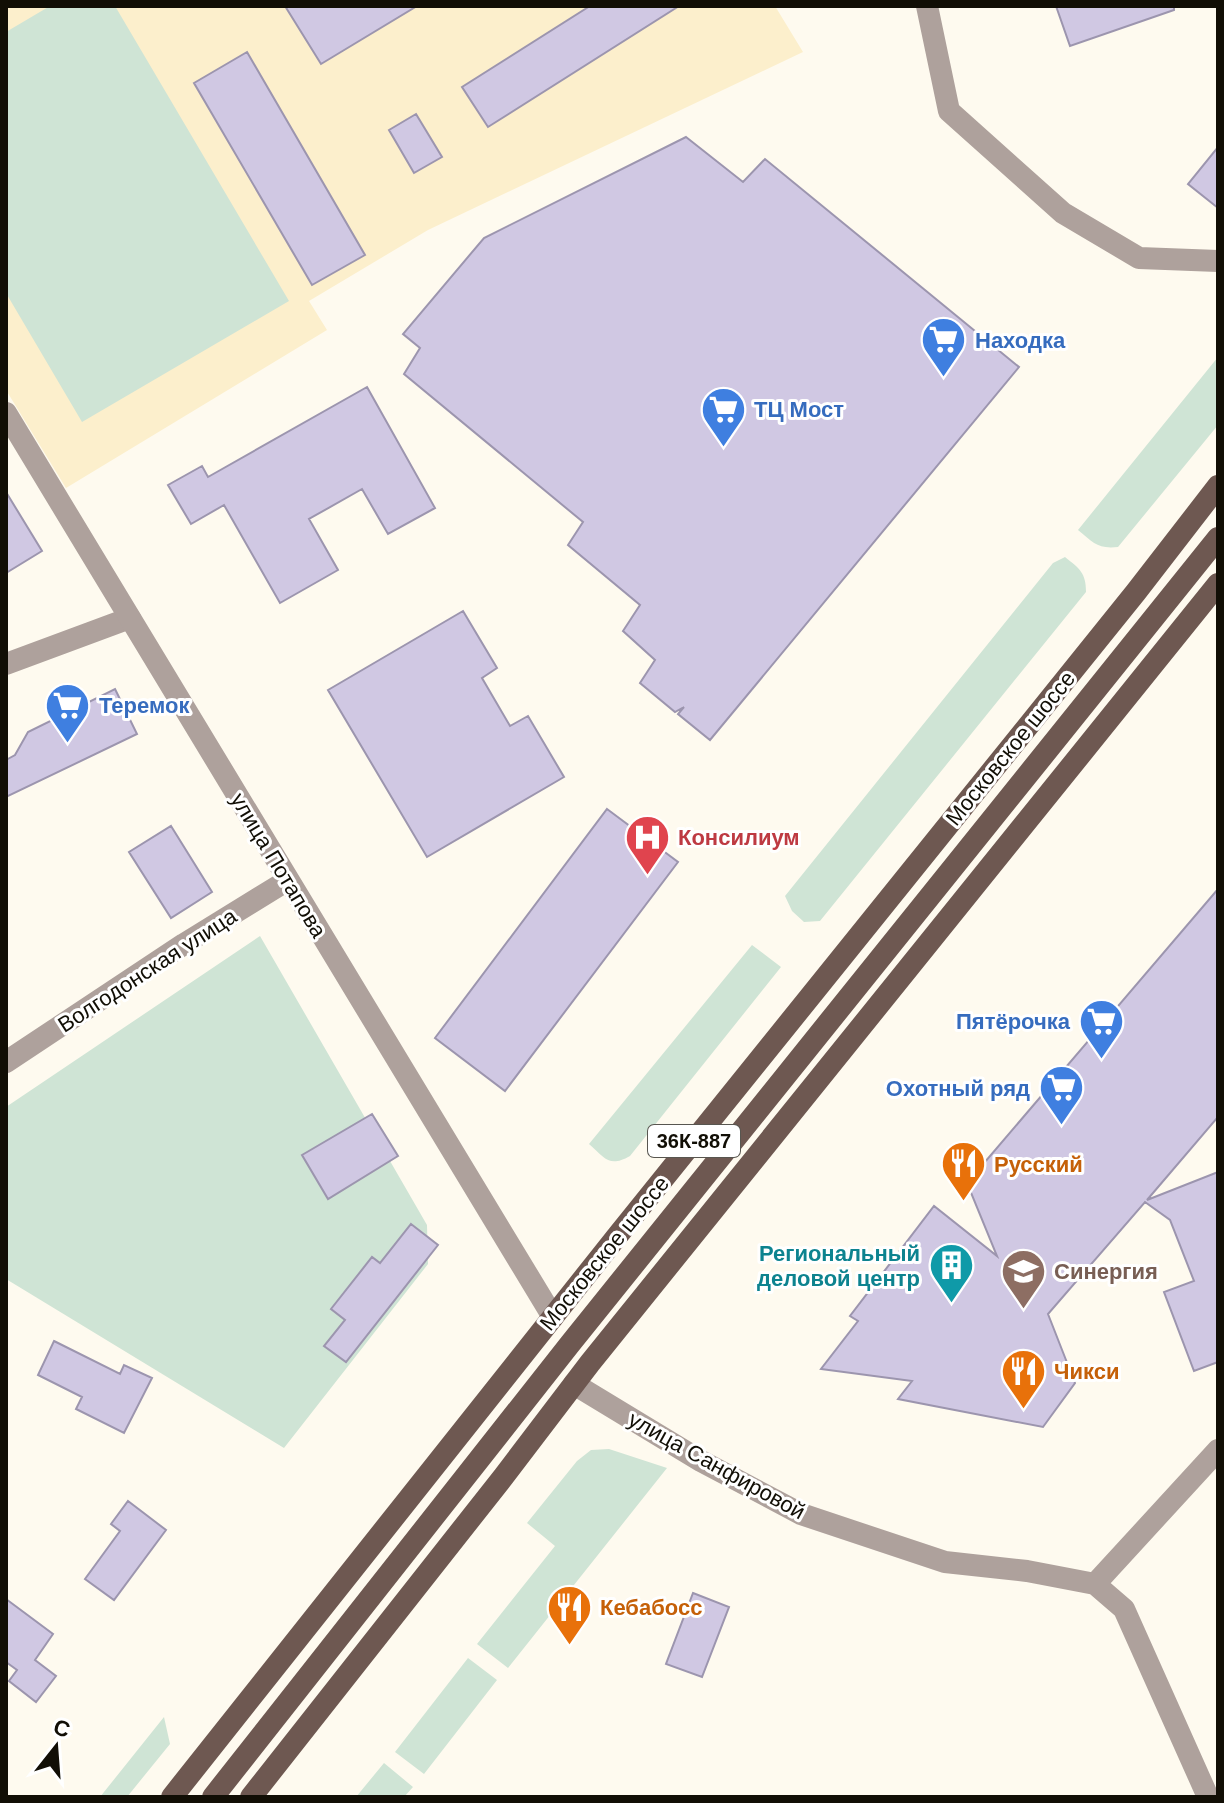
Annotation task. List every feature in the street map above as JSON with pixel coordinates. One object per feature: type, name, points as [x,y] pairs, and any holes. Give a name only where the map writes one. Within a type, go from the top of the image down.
[{"type":"main road","name":"Московское шоссе","points":[[172,1797],[1218,486]]},
{"type":"main road","name":"Московское шоссе","points":[[213,1797],[570,1344],[1218,538]]},
{"type":"main road","name":"36К-887","points":[[251,1797],[574,1384],[1218,584]]},
{"type":"main road","points":[[553,1317],[570,1344]]},
{"type":"street","points":[[927,6],[949,111],[1063,213],[1139,258],[1218,261]]},
{"type":"street","name":"улица Потапова","points":[[6,413],[553,1317]]},
{"type":"street","points":[[6,664],[130,618]]},
{"type":"street","name":"Волгодонская улица","points":[[6,1062],[184,944],[288,880]]},
{"type":"street","name":"улица Санфировой","points":[[574,1384],[701,1461],[801,1514],[945,1562],[1027,1571],[1095,1584]]},
{"type":"street","points":[[1208,1797],[1124,1609],[1095,1584],[1218,1450]]},
{"type":"shaded area","points":[[6,6],[775,6],[803,52],[428,230],[309,301],[327,330],[66,488],[6,390]]},
{"type":"green space","points":[[50,6],[115,6],[289,301],[82,422],[6,293],[6,32]]},
{"type":"green space","points":[[1218,357],[1218,425],[1118,547],[1105,547],[1092,542],[1078,530]]},
{"type":"green space","points":[[1065,557],[1081,572],[1086,592],[820,921],[804,922],[792,911],[785,896],[1053,563]]},
{"type":"green space","points":[[260,936],[427,1225],[428,1264],[284,1448],[6,1279],[6,1107]]},
{"type":"green space","points":[[752,945],[781,967],[630,1156],[617,1161],[603,1157],[589,1144]]},
{"type":"green space","points":[[609,1449],[667,1468],[508,1668],[477,1644],[555,1546],[527,1523],[577,1461],[591,1450]]},
{"type":"green space","points":[[468,1658],[497,1680],[424,1774],[395,1752]]},
{"type":"green space","points":[[164,1717],[170,1744],[127,1797],[100,1797]]},
{"type":"green space","points":[[384,1763],[413,1787],[404,1797],[356,1797]]},
{"type":"building","points":[[285,6],[417,6],[321,64]]},
{"type":"building","points":[[590,6],[679,6],[488,127],[462,87]]},
{"type":"building","points":[[1056,6],[1174,6],[1174,10],[1070,46]]},
{"type":"building","points":[[247,52],[365,255],[312,285],[194,83]]},
{"type":"building","points":[[416,114],[442,157],[414,173],[389,130]]},
{"type":"building","name":"ТЦ Мост","points":[[686,137],[743,182],[765,159],[1019,367],[710,740],[678,714],[684,707],[675,712],[640,683],[655,660],[623,631],[640,605],[568,545],[583,522],[404,374],[420,348],[403,334],[484,238]]},
{"type":"building","points":[[1218,147],[1218,208],[1188,184]]},
{"type":"building","points":[[367,387],[435,508],[388,534],[362,489],[309,519],[338,570],[280,603],[224,505],[191,524],[168,485],[202,466],[208,477]]},
{"type":"building","points":[[6,492],[42,551],[6,573]]},
{"type":"building","points":[[463,611],[497,668],[482,678],[510,726],[528,716],[564,777],[427,857],[328,690]]},
{"type":"building","name":"Теремок","points":[[115,689],[137,734],[6,797],[6,760],[15,755],[28,732]]},
{"type":"building","points":[[607,809],[678,862],[505,1091],[435,1038]]},
{"type":"building","points":[[171,826],[212,892],[171,918],[129,852]]},
{"type":"building","points":[[1218,889],[1218,1117],[1147,1200],[1218,1172],[1218,1362],[1194,1371],[1164,1292],[1194,1281],[1170,1220],[1145,1202],[1048,1314],[1075,1383],[1043,1427],[898,1399],[912,1381],[821,1369],[858,1321],[850,1316],[934,1206],[997,1256],[967,1183]]},
{"type":"building","points":[[372,1114],[398,1156],[328,1199],[302,1155]]},
{"type":"building","points":[[411,1224],[438,1245],[346,1362],[324,1346],[345,1320],[331,1309],[372,1257],[380,1263]]},
{"type":"building","points":[[54,1341],[120,1374],[124,1365],[152,1378],[124,1433],[76,1409],[82,1397],[38,1375]]},
{"type":"building","points":[[128,1501],[166,1530],[114,1600],[85,1579],[120,1531],[111,1524]]},
{"type":"building","points":[[693,1593],[729,1607],[702,1677],[666,1664]]},
{"type":"building","points":[[6,1599],[53,1634],[35,1660],[56,1676],[36,1702],[9,1681],[17,1670],[6,1662]]},
{"type":"place","name":"Находка","points":[[944,379]]},
{"type":"place","name":"ТЦ Мост","points":[[723,448]]},
{"type":"place","name":"Теремок","points":[[68,744]]},
{"type":"place","name":"Консилиум","points":[[647,876]]},
{"type":"place","name":"Пятёрочка","points":[[1101,1060]]},
{"type":"place","name":"Охотный ряд","points":[[1061,1127]]},
{"type":"place","name":"Русский","points":[[963,1203]]},
{"type":"place","name":"Региональный деловой центр","points":[[951,1305]]},
{"type":"place","name":"Синергия","points":[[1023,1310]]},
{"type":"place","name":"Чикси","points":[[1023,1410]]},
{"type":"place","name":"Кебабосс","points":[[569,1646]]}]
